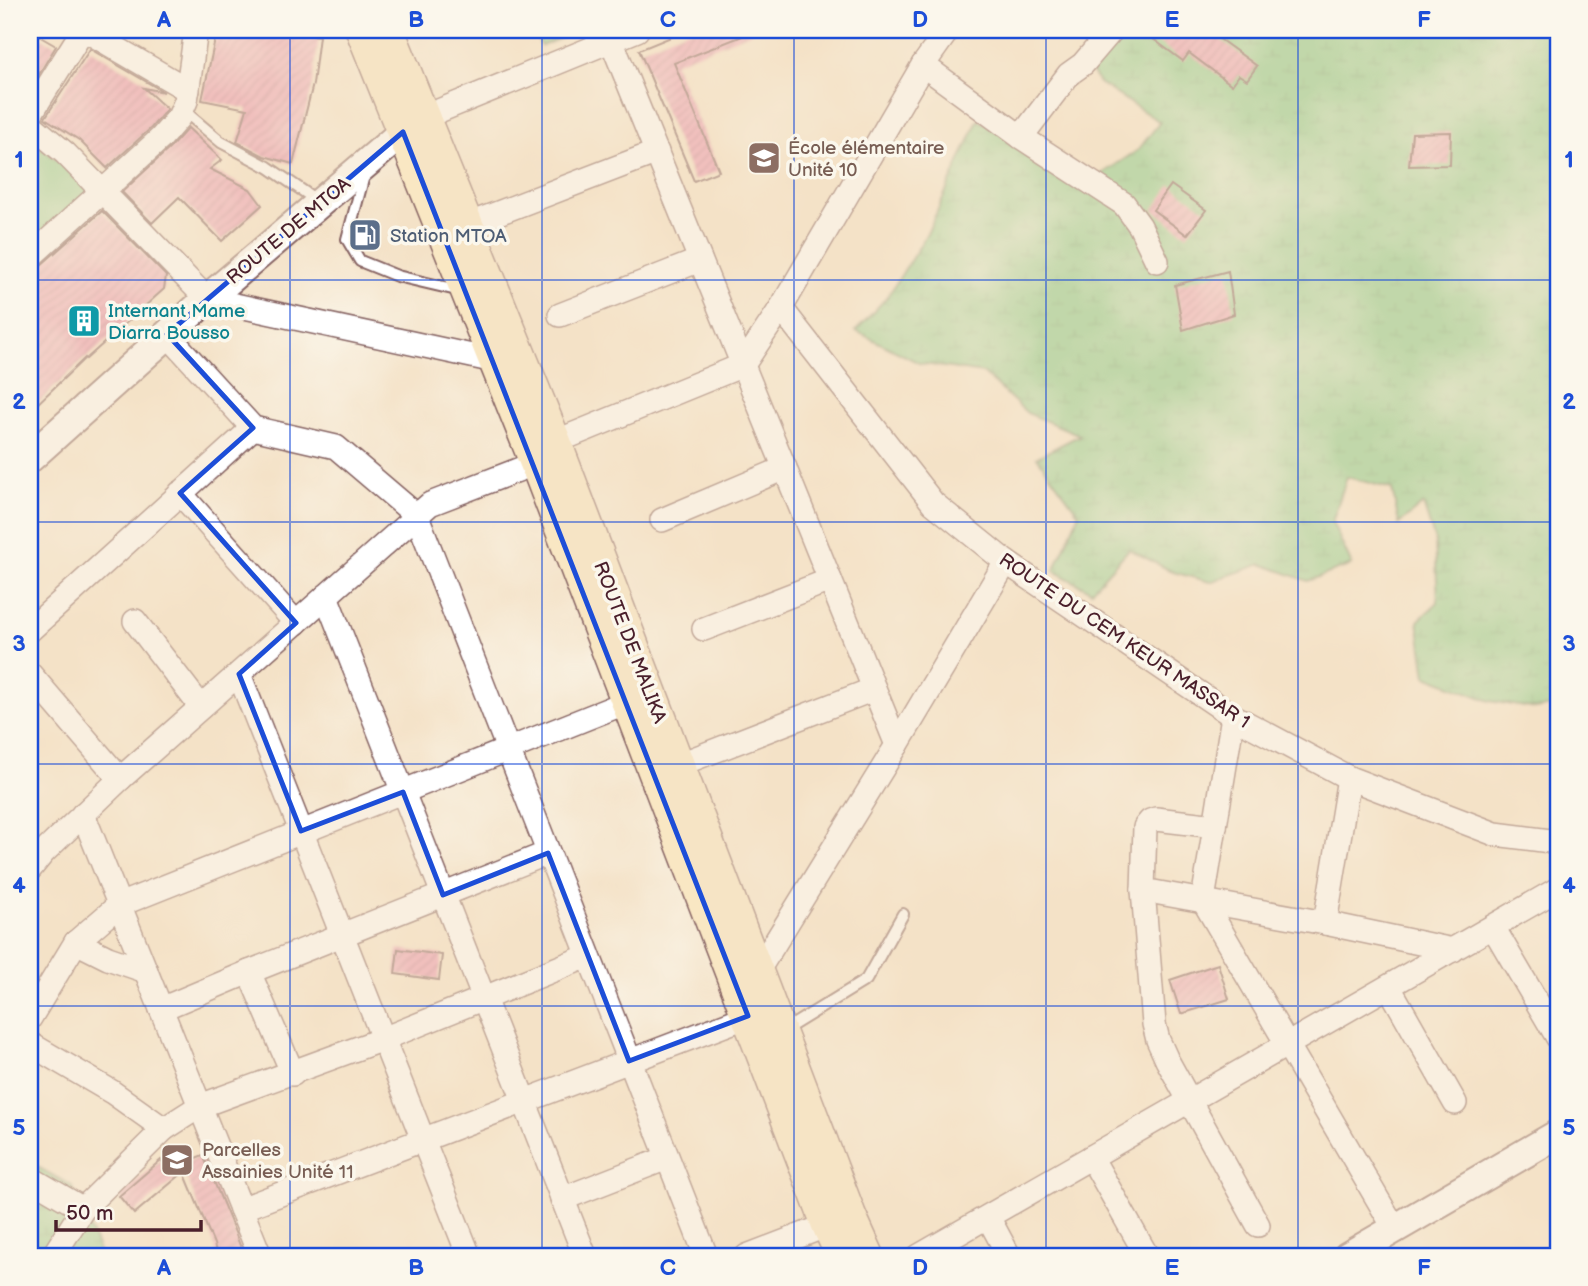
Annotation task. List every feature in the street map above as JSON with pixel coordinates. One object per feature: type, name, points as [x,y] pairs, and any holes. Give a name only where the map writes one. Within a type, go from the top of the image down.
[{"type":"main road","name":"ROUTE DE MALIKA","points":[[362,30],[467,225],[627,702],[842,1256]]},
{"type":"main road","name":"ROUTE DE MALIKA","points":[[388,30],[413,125],[467,292],[495,361],[545,452],[678,765],[850,1216],[868,1256]]},
{"type":"street","points":[[30,115],[84,30],[185,100]]},
{"type":"street","points":[[30,257],[161,138],[185,100],[197,30]]},
{"type":"street","points":[[413,125],[610,35],[637,30]]},
{"type":"street","points":[[34,854],[83,814],[430,504],[743,365],[781,308],[923,65],[948,30]]},
{"type":"street","points":[[1021,138],[1069,75],[1083,64],[1112,30]]},
{"type":"street","points":[[610,35],[897,745]]},
{"type":"street","points":[[923,65],[1021,138],[1124,204],[1140,226],[1157,261]]},
{"type":"street","points":[[30,124],[65,153],[207,299],[495,361]]},
{"type":"street","name":"ROUTE DE MTOA","points":[[30,458],[207,299],[413,125]]},
{"type":"street","points":[[467,225],[657,152]]},
{"type":"street","points":[[560,315],[700,260]]},
{"type":"street","name":"ROUTE DU CEM KEUR MASSAR 1","points":[[781,308],[933,503],[1006,562],[1233,716],[1349,778],[1495,834],[1558,842]]},
{"type":"street","points":[[167,334],[253,428],[336,447],[417,516],[706,1256]]},
{"type":"street","points":[[30,630],[253,428]]},
{"type":"street","points":[[662,520],[785,468]]},
{"type":"street","points":[[180,493],[296,623]]},
{"type":"street","points":[[757,972],[1006,562]]},
{"type":"street","points":[[704,629],[831,580]]},
{"type":"street","points":[[326,596],[585,1256]]},
{"type":"street","points":[[135,621],[201,707]]},
{"type":"street","points":[[30,674],[120,779]]},
{"type":"street","points":[[239,674],[423,1139],[461,1254]]},
{"type":"street","points":[[678,765],[874,689]]},
{"type":"street","points":[[30,1018],[76,942],[119,905],[627,702]]},
{"type":"street","points":[[1233,716],[1203,900],[1395,1229]]},
{"type":"street","points":[[1325,923],[1349,778]]},
{"type":"street","points":[[83,814],[260,1256]]},
{"type":"street","points":[[1215,826],[1156,819],[1150,821],[1145,832],[1143,890],[1154,1024],[1167,1060],[1258,1225]]},
{"type":"street","points":[[161,1009],[548,853]]},
{"type":"street","points":[[919,1256],[1558,889]]},
{"type":"street","points":[[1143,890],[1325,923],[1453,950]]},
{"type":"street","points":[[1493,927],[1558,1038]]},
{"type":"street","points":[[76,942],[108,958],[146,971]]},
{"type":"street","points":[[54,1256],[83,1209],[164,1129],[200,1107],[293,1074],[589,956]]},
{"type":"street","points":[[249,972],[293,1074]]},
{"type":"street","points":[[1389,987],[1455,1102]]},
{"type":"street","points":[[241,1209],[748,1016]]},
{"type":"street","points":[[30,1044],[112,1092],[164,1129]]},
{"type":"street","points":[[1348,1256],[1558,1134]]},
{"type":"street","points":[[1091,1157],[1147,1256]]},
{"type":"street","points":[[562,1199],[667,1158]]},
{"type":"street","points":[[30,1178],[83,1209]]},
{"type":"street","points":[[988,1217],[1009,1256]]},
{"type":"street","points":[[747,1256],[828,1225]]},
{"type":"lane","points":[[185,100],[221,142],[268,167],[320,203]]},
{"type":"lane","points":[[368,162],[347,239],[360,261],[397,276],[467,292]]},
{"type":"lane","points":[[780,1033],[866,979],[903,914]]},
{"type":"highlighted area","points":[[403,132],[748,1016],[629,1061],[548,853],[443,895],[403,792],[301,831],[239,674],[296,623],[180,493],[253,428],[167,334]]},
{"type":"green space","points":[[534,30],[582,30],[541,46]]},
{"type":"green space","points":[[1106,30],[1558,30],[1558,705],[1536,709],[1490,701],[1426,676],[1418,621],[1438,602],[1435,541],[1423,504],[1399,524],[1392,489],[1347,477],[1332,522],[1352,565],[1308,581],[1261,564],[1210,582],[1173,572],[1129,549],[1091,591],[1054,571],[1079,514],[1037,457],[1080,435],[1027,413],[983,373],[919,363],[856,331],[888,296],[927,234],[978,120],[1097,177],[1138,150],[1160,122],[1099,83],[1086,65]]},
{"type":"green space","points":[[30,138],[94,191],[30,247]]},
{"type":"green space","points":[[30,1163],[72,1186],[101,1256],[30,1256]]},
{"type":"building","points":[[217,30],[287,30],[319,36],[313,84],[293,164],[264,156],[237,142],[247,109],[202,100]]},
{"type":"building","points":[[688,30],[755,31],[674,63],[719,171],[694,181],[639,50]]},
{"type":"building","points":[[1141,30],[1207,30],[1257,66],[1247,80],[1239,75],[1232,85],[1189,53],[1183,61]]},
{"type":"building","points":[[30,31],[56,46],[30,89]]},
{"type":"building","points":[[90,49],[164,92],[144,88],[167,109],[151,128],[107,168],[79,140],[45,118]]},
{"type":"building","points":[[188,128],[222,160],[210,169],[250,189],[262,205],[222,241],[179,197],[152,223],[122,192]]},
{"type":"building","points":[[1451,132],[1450,165],[1409,166],[1412,133]]},
{"type":"building","points":[[1171,185],[1206,210],[1187,235],[1153,210]]},
{"type":"building","points":[[102,211],[166,276],[164,289],[85,358],[30,411],[30,271],[39,267]]},
{"type":"building","points":[[1228,271],[1234,314],[1183,330],[1175,285]]},
{"type":"building","points":[[398,949],[442,955],[439,980],[395,974]]},
{"type":"building","points":[[1218,964],[1229,999],[1181,1014],[1170,980]]},
{"type":"building","points":[[203,1155],[244,1256],[217,1256],[184,1172],[134,1214],[119,1196],[161,1160],[168,1169]]},
{"type":"place","name":"École élémentaire Unité 10","points":[[764,158]]},
{"type":"place","name":"Station MTOA","points":[[365,235]]},
{"type":"place","name":"Internant Mame Diarra Bousso","points":[[84,321]]},
{"type":"place","name":"Parcelles Assainies Unité 11","points":[[177,1160]]}]
